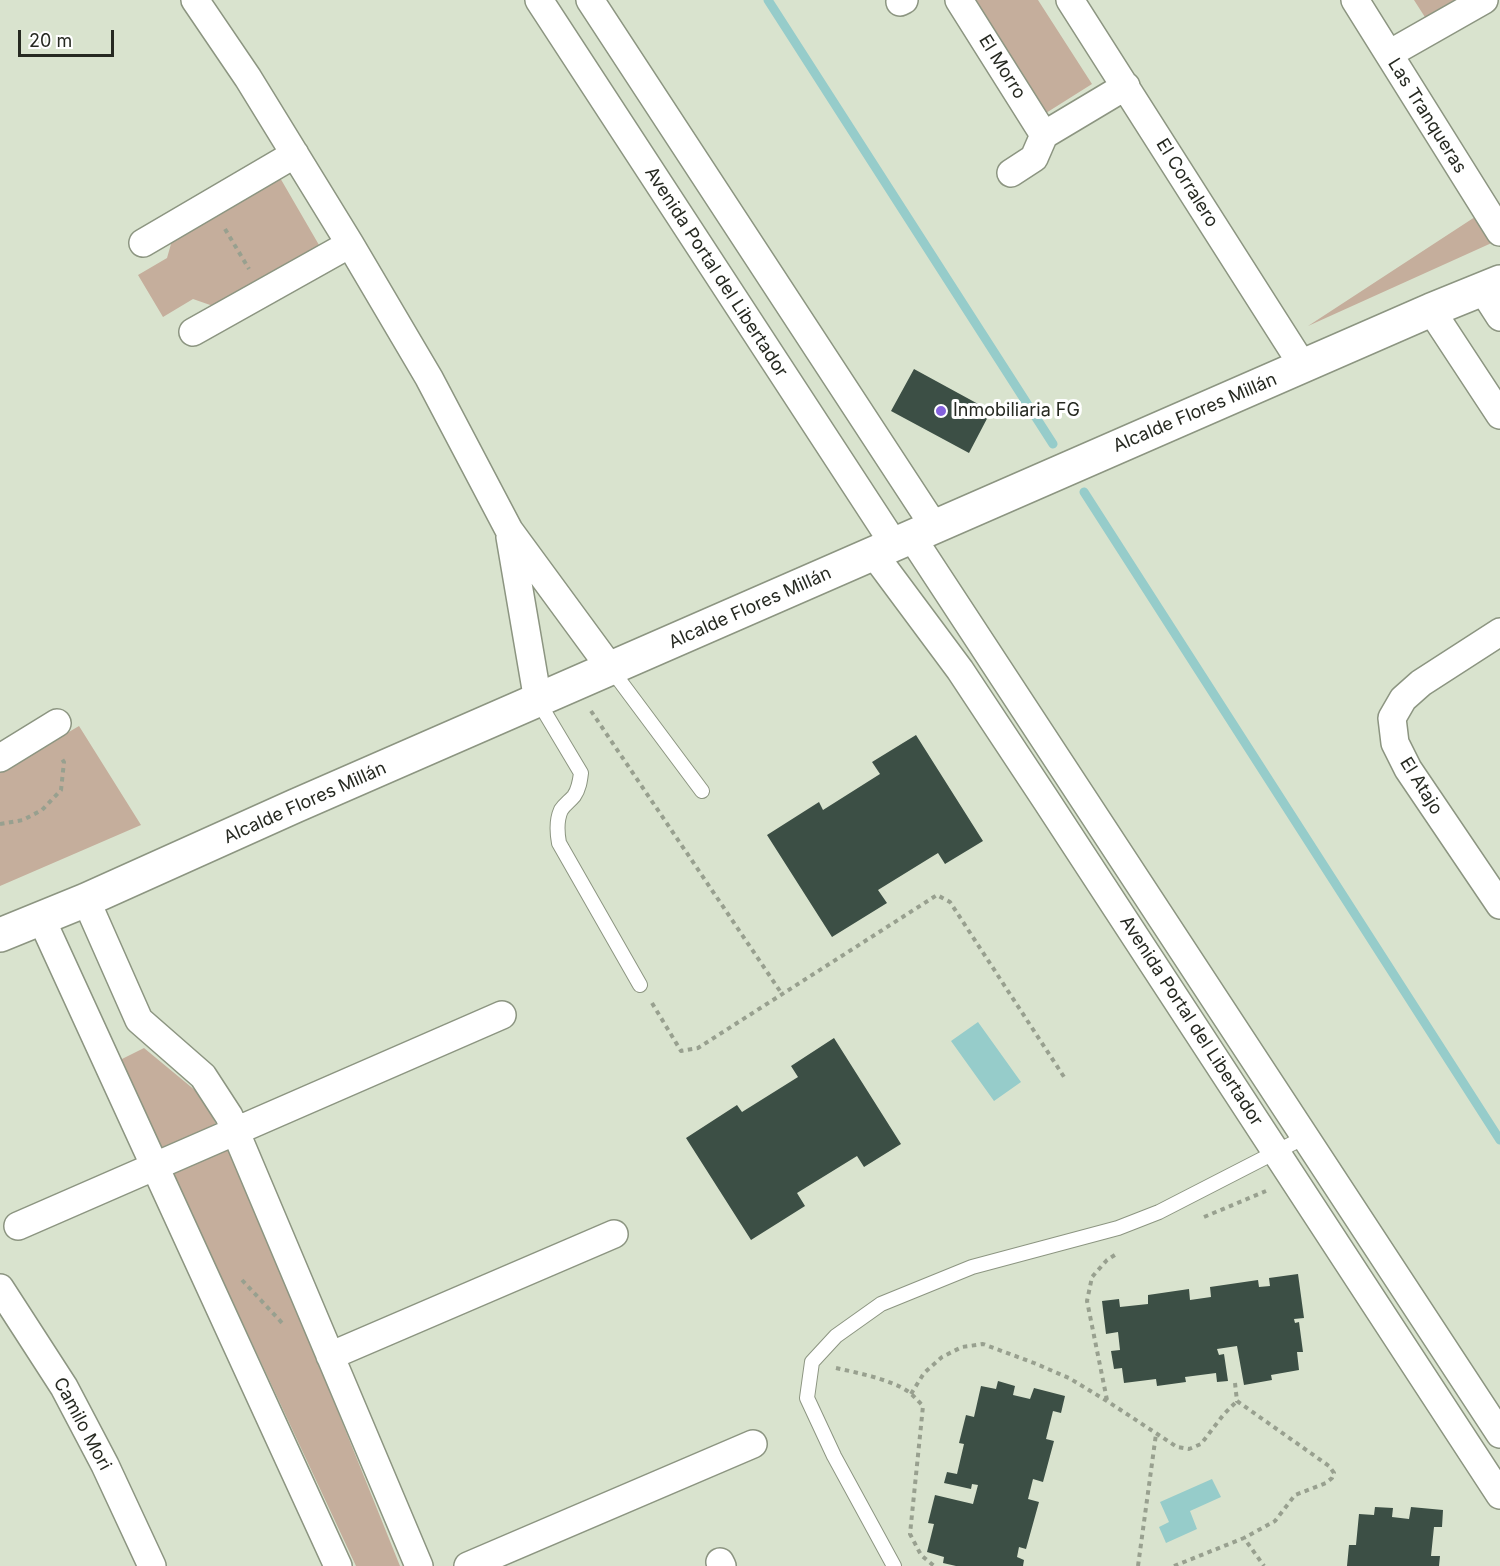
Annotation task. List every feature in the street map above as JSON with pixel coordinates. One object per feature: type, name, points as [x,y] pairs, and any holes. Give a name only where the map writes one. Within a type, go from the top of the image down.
[{"type":"street","points":[[195,0],[248,78],[350,244],[429,378],[509,530],[611,669]]},
{"type":"street","name":"Avenida Portal del Libertador","points":[[539,0],[1305,1137],[1500,1434]]},
{"type":"street","name":"Avenida Portal del Libertador","points":[[590,0],[903,540],[960,670],[1500,1495]]},
{"type":"street","name":"El Morro","points":[[959,0],[1044,135]]},
{"type":"street","name":"El Corralero","points":[[1070,0],[1303,366]]},
{"type":"street","name":"Las Tranqueras","points":[[1355,0],[1500,232]]},
{"type":"street","points":[[1389,54],[1484,0]]},
{"type":"street","points":[[1011,173],[1034,158],[1044,135],[1126,86]]},
{"type":"street","points":[[142,243],[296,154]]},
{"type":"street","points":[[193,332],[350,244]]},
{"type":"street","points":[[1491,286],[1500,317]]},
{"type":"street","name":"Alcalde Flores Millán","points":[[0,935],[86,900],[903,540],[1491,286]]},
{"type":"street","points":[[1431,310],[1500,415]]},
{"type":"street","points":[[509,530],[538,701]]},
{"type":"street","name":"El Atajo","points":[[1500,632],[1421,682],[1403,699],[1392,718],[1395,743],[1408,769],[1500,905]]},
{"type":"street","points":[[0,758],[51,727]]},
{"type":"street","points":[[86,900],[139,1020],[203,1076],[229,1116],[419,1566]]},
{"type":"street","points":[[41,918],[338,1566]]},
{"type":"street","points":[[18,1226],[502,1016]]},
{"type":"street","points":[[330,1356],[614,1234]]},
{"type":"street","name":"Camilo Mori","points":[[0,1288],[64,1387],[105,1465],[152,1566]]},
{"type":"street","points":[[468,1566],[753,1444]]},
{"type":"lane","points":[[611,669],[702,791]]},
{"type":"lane","points":[[538,701],[581,773],[574,796],[566,803],[558,821],[559,843],[640,985]]},
{"type":"lane","points":[[894,1566],[834,1456],[807,1398],[812,1362],[836,1336],[881,1304],[972,1268],[1118,1228],[1159,1212],[1305,1137]]},
{"type":"path","points":[[209,204],[264,292]]},
{"type":"path","points":[[574,686],[782,994]]},
{"type":"path","points":[[0,824],[23,820],[42,810],[61,790],[64,762],[51,727]]},
{"type":"path","points":[[640,985],[681,1051],[698,1048],[937,895],[950,902],[1066,1080]]},
{"type":"path","points":[[1198,1219],[1293,1178]]},
{"type":"path","points":[[1107,1401],[1087,1301],[1092,1277],[1107,1260],[1126,1248]]},
{"type":"path","points":[[241,1280],[285,1326]]},
{"type":"path","points":[[911,1394],[924,1373],[942,1357],[962,1347],[983,1344],[1069,1378],[1177,1447],[1189,1449],[1201,1444],[1237,1401]]},
{"type":"path","points":[[812,1362],[866,1375],[903,1389],[922,1406],[910,1534],[921,1554],[933,1566]]},
{"type":"path","points":[[1174,1566],[1244,1538],[1275,1521],[1295,1495],[1326,1483],[1334,1473],[1329,1466],[1237,1401],[1235,1383]]},
{"type":"path","points":[[1138,1566],[1156,1434]]},
{"type":"path","points":[[1244,1538],[1264,1566]]},
{"type":"shaded area","points":[[975,0],[1038,0],[1092,84],[1046,113]]},
{"type":"shaded area","points":[[1414,0],[1470,0],[1430,25]]},
{"type":"shaded area","points":[[279,176],[319,245],[213,306],[193,299],[163,317],[138,275],[167,258],[173,237]]},
{"type":"shaded area","points":[[1478,215],[1496,241],[1308,326]]},
{"type":"shaded area","points":[[79,726],[141,825],[0,886],[0,773]]},
{"type":"shaded area","points":[[144,1048],[202,1096],[233,1158],[400,1566],[356,1566],[120,1060]]},
{"type":"water","points":[[978,1022],[1021,1082],[994,1101],[951,1041]]},
{"type":"water","points":[[1212,1479],[1221,1497],[1190,1511],[1197,1529],[1166,1543],[1159,1527],[1169,1522],[1160,1502]]},
{"type":"building","name":"Inmobiliaria FG","points":[[914,369],[991,411],[969,453],[891,411]]},
{"type":"building","points":[[916,735],[983,841],[945,864],[938,853],[878,890],[887,903],[832,937],[767,835],[819,802],[823,810],[880,774],[872,762]]},
{"type":"building","points":[[834,1038],[901,1144],[864,1167],[857,1156],[797,1193],[805,1206],[751,1240],[686,1138],[737,1105],[742,1112],[798,1077],[791,1066]]},
{"type":"building","points":[[1298,1274],[1304,1318],[1294,1319],[1295,1323],[1299,1322],[1303,1352],[1297,1352],[1299,1370],[1271,1375],[1272,1380],[1244,1385],[1237,1346],[1217,1349],[1219,1355],[1224,1354],[1228,1381],[1217,1382],[1216,1373],[1185,1377],[1186,1382],[1157,1386],[1156,1379],[1124,1383],[1122,1368],[1114,1369],[1111,1351],[1120,1350],[1118,1332],[1106,1334],[1102,1301],[1119,1299],[1120,1307],[1148,1304],[1148,1295],[1189,1289],[1190,1300],[1211,1297],[1210,1287],[1258,1280],[1259,1287],[1270,1286],[1269,1278]]},
{"type":"building","points":[[998,1381],[1015,1386],[1013,1395],[1030,1399],[1034,1388],[1065,1396],[1061,1413],[1053,1411],[1046,1439],[1054,1441],[1043,1482],[1033,1479],[1028,1499],[1039,1502],[1026,1549],[1019,1547],[1017,1557],[1024,1560],[1023,1566],[956,1566],[943,1563],[944,1557],[927,1552],[934,1524],[928,1523],[935,1495],[973,1504],[978,1485],[972,1484],[971,1489],[944,1483],[947,1472],[957,1474],[964,1444],[959,1443],[966,1415],[974,1417],[981,1386],[996,1389]]},
{"type":"building","points":[[1375,1507],[1393,1508],[1392,1517],[1409,1519],[1411,1507],[1443,1510],[1442,1527],[1434,1527],[1431,1556],[1440,1556],[1439,1566],[1347,1566],[1349,1545],[1356,1545],[1359,1514],[1374,1515]]},
{"type":"waterway","points":[[768,0],[1053,444]]},
{"type":"waterway","points":[[1084,492],[1500,1140]]},
{"type":"place","name":"Inmobiliaria FG","points":[[941,411]]}]
